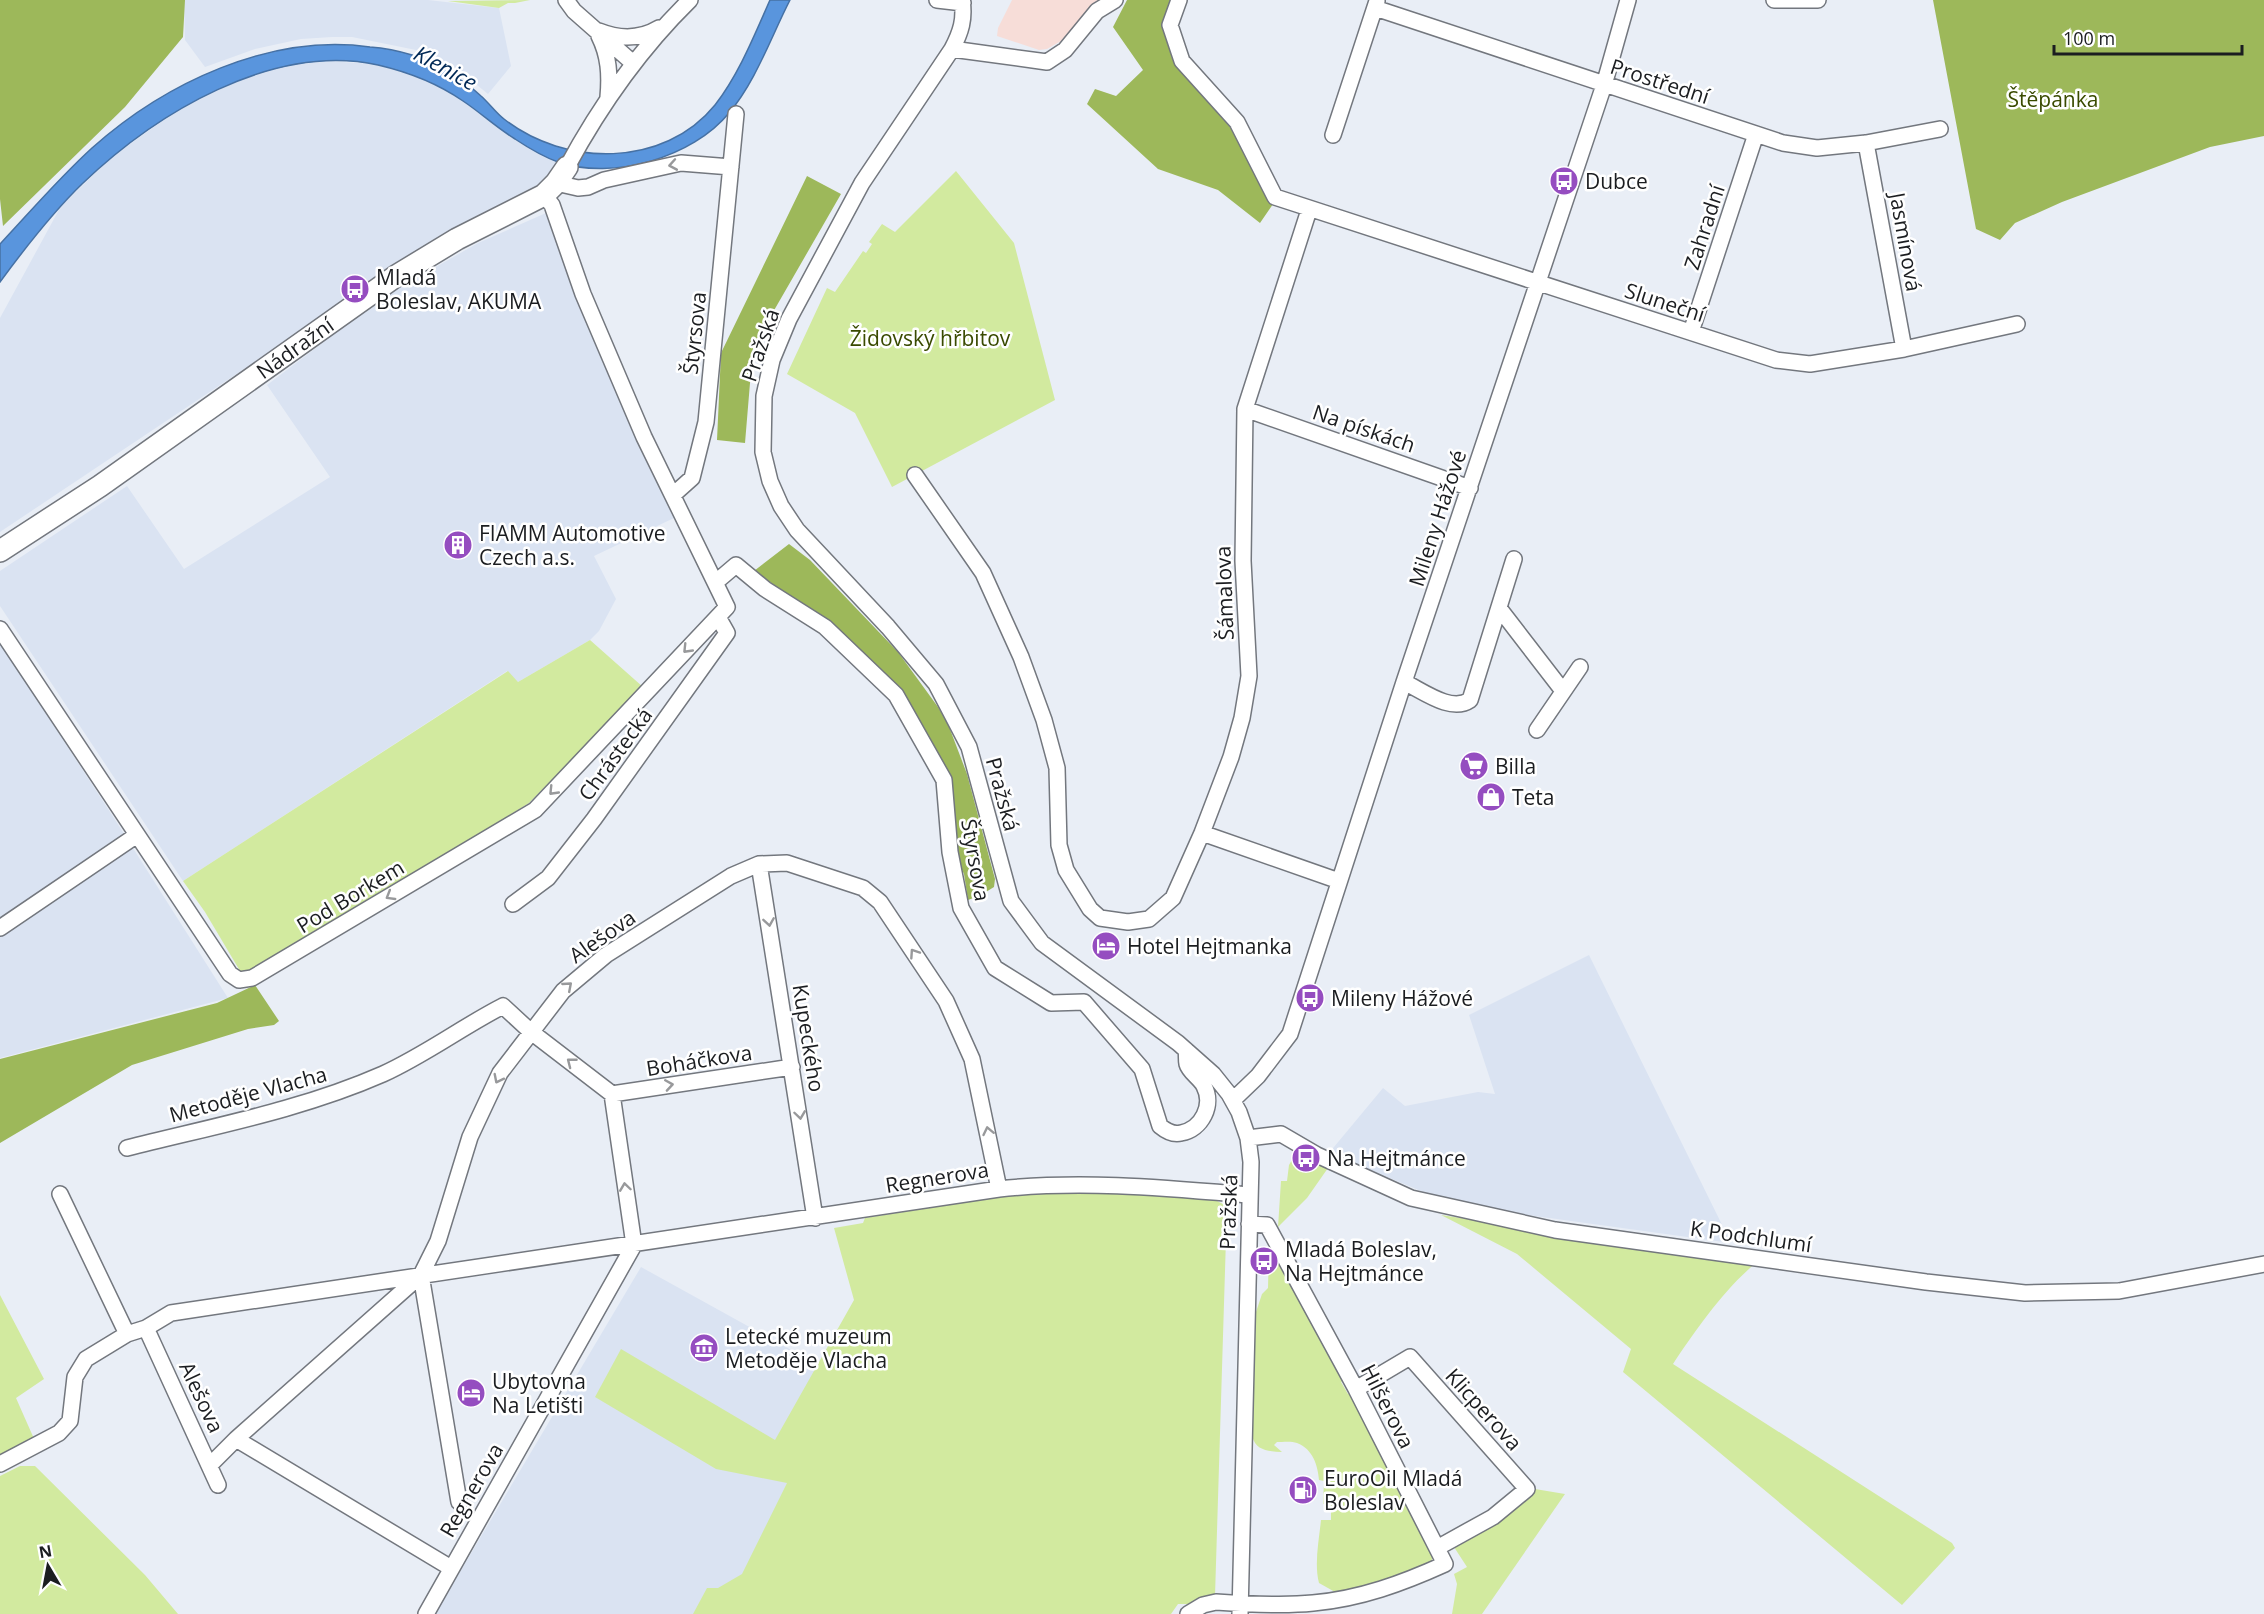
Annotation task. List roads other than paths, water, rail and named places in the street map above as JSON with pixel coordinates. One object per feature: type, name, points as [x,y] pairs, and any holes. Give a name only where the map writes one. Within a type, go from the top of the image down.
[{"type":"street","points":[[566,0],[633,63]]},
{"type":"street","points":[[690,0],[665,24],[608,97],[556,182],[552,205],[584,294],[644,437],[716,582],[723,612]]},
{"type":"street","points":[[937,0],[964,1]]},
{"type":"street","points":[[952,49],[1047,63],[1065,50],[1097,11],[1115,0]]},
{"type":"street","name":"Sluneční","points":[[1179,0],[1170,25],[1182,61],[1237,122],[1275,197],[1309,210],[1776,360],[1810,364],[1904,349],[2017,324]]},
{"type":"street","name":"Mileny Hážové","points":[[1233,1100],[1258,1076],[1290,1034],[1404,682],[1604,85],[1628,0]]},
{"type":"street","points":[[1774,0],[1818,0]]},
{"type":"street","name":"Pražská","points":[[964,1],[961,32],[952,49],[862,183],[789,319],[772,360],[764,396],[763,452],[770,481],[781,506],[797,530],[888,627],[936,684],[969,747],[1011,901],[1042,943],[1186,1050],[1213,1074],[1233,1100],[1242,1118],[1251,1161],[1240,1609]]},
{"type":"street","points":[[1333,135],[1376,4]]},
{"type":"street","name":"Prostřední","points":[[1376,4],[1604,85],[1784,143],[1817,148],[1866,143],[1940,129]]},
{"type":"street","points":[[596,30],[613,36],[632,38],[644,35],[665,24]]},
{"type":"street","points":[[596,30],[608,61],[610,79],[608,97]]},
{"type":"street","name":"Štyrsova","points":[[673,495],[692,478],[706,422],[736,114]]},
{"type":"street","name":"Zahradní","points":[[1691,332],[1756,134]]},
{"type":"street","name":"Jasmínová","points":[[1866,143],[1904,349]]},
{"type":"street","points":[[556,182],[578,188],[588,187],[604,180],[681,163],[731,167]]},
{"type":"street","name":"Nádražní","points":[[0,551],[100,486],[396,276],[556,182]]},
{"type":"street","name":"Šámalova","points":[[915,475],[983,573],[1021,657],[1044,720],[1057,768],[1059,845],[1066,870],[1090,909],[1100,918],[1128,922],[1149,919],[1173,898],[1202,833],[1240,728],[1249,676],[1243,561],[1245,409],[1309,210]]},
{"type":"street","name":"Na pískách","points":[[1245,409],[1470,488]]},
{"type":"street","points":[[1404,682],[1452,705],[1463,705],[1470,700],[1514,559]]},
{"type":"street","name":"Štyrsova","points":[[716,582],[736,565],[765,590],[825,627],[896,695],[944,780],[950,852],[961,908],[995,968],[1052,1003],[1084,1002],[1142,1069],[1160,1126],[1175,1134],[1187,1131],[1198,1124],[1208,1106],[1203,1084],[1188,1066],[1186,1050]]},
{"type":"street","points":[[1499,608],[1563,691]]},
{"type":"street","name":"Chrástecká","points":[[513,904],[548,878],[594,819],[727,633],[723,612]]},
{"type":"street","name":"Pod Borkem","points":[[137,835],[230,974],[240,980],[252,978],[535,810],[723,612]]},
{"type":"street","points":[[0,629],[137,835],[0,928]]},
{"type":"street","points":[[1537,730],[1580,667]]},
{"type":"street","points":[[1202,833],[1339,881]]},
{"type":"street","name":"Alešova","points":[[421,1275],[438,1240],[470,1137],[500,1072],[562,991],[606,955],[731,876],[759,864],[787,863],[863,888],[880,902],[946,1001],[972,1059],[999,1189]]},
{"type":"street","name":"Kupeckého","points":[[759,864],[815,1218]]},
{"type":"street","name":"Metoděje Vlacha","points":[[128,1148],[279,1112],[330,1095],[412,1060],[472,1022],[503,1006],[530,1031]]},
{"type":"street","points":[[530,1031],[612,1094],[634,1245]]},
{"type":"street","name":"Boháčkova","points":[[612,1094],[792,1067]]},
{"type":"street","name":"K Podchlumí","points":[[1248,1138],[1281,1134],[1317,1155],[1411,1198],[1555,1230],[1926,1282],[2025,1293],[2119,1291],[2264,1264]]},
{"type":"street","name":"Regnerova","points":[[0,1464],[59,1433],[70,1421],[75,1377],[86,1359],[127,1334],[146,1328],[171,1313],[1032,1185],[1147,1186],[1249,1195]]},
{"type":"street","points":[[60,1194],[127,1334]]},
{"type":"street","name":"Hilšerova","points":[[1248,1224],[1266,1225],[1356,1389],[1437,1548]]},
{"type":"street","name":"Regnerova","points":[[426,1614],[634,1245]]},
{"type":"street","points":[[210,1465],[236,1439],[421,1275]]},
{"type":"street","points":[[421,1275],[459,1502]]},
{"type":"street","name":"Alešova","points":[[146,1328],[218,1485]]},
{"type":"street","name":"Klicperova","points":[[1356,1389],[1410,1357],[1527,1489],[1493,1517],[1437,1548]]},
{"type":"street","name":"Regnerova","points":[[236,1439],[451,1568]]},
{"type":"street","points":[[1188,1614],[1209,1603],[1240,1609],[1313,1603],[1376,1592],[1411,1580],[1445,1564],[1437,1548]]},
{"type":"water","points":[[770,0],[790,0],[739,100],[714,129],[674,153],[651,161],[603,169],[558,162],[508,135],[453,95],[411,75],[378,65],[338,61],[297,64],[257,74],[218,90],[144,133],[111,158],[71,195],[39,231],[0,282],[0,244],[80,159],[121,124],[152,103],[221,68],[257,56],[295,48],[332,45],[375,47],[396,51],[429,62],[458,78],[481,96],[504,119],[528,135],[556,146],[584,152],[613,154],[642,150],[669,141],[694,126],[724,93],[739,68]]},
{"type":"place","name":"Dubce","points":[[1564,181]]},
{"type":"place","name":"Mladá Boleslav, AKUMA","points":[[355,289]]},
{"type":"place","name":"FIAMM Automotive Czech a.s.","points":[[458,545]]},
{"type":"place","name":"Billa","points":[[1474,766]]},
{"type":"place","name":"Teta","points":[[1491,797]]},
{"type":"place","name":"Hotel Hejtmanka","points":[[1106,946]]},
{"type":"place","name":"Mileny Hážové","points":[[1310,998]]},
{"type":"place","name":"Na Hejtmánce","points":[[1306,1158]]},
{"type":"place","name":"Mladá Boleslav, Na Hejtmánce","points":[[1264,1261]]},
{"type":"place","name":"Letecké muzeum Metoděje Vlacha","points":[[704,1348]]},
{"type":"place","name":"Ubytovna Na Letišti","points":[[471,1393]]},
{"type":"place","name":"EuroOil Mladá Boleslav","points":[[1303,1490]]},
{"type":"water label","name":"Klenice","points":[[446,67]]},
{"type":"park label","name":"Štěpánka","points":[[2053,99]]},
{"type":"park label","name":"Židovský hřbitov","points":[[930,338]]}]
